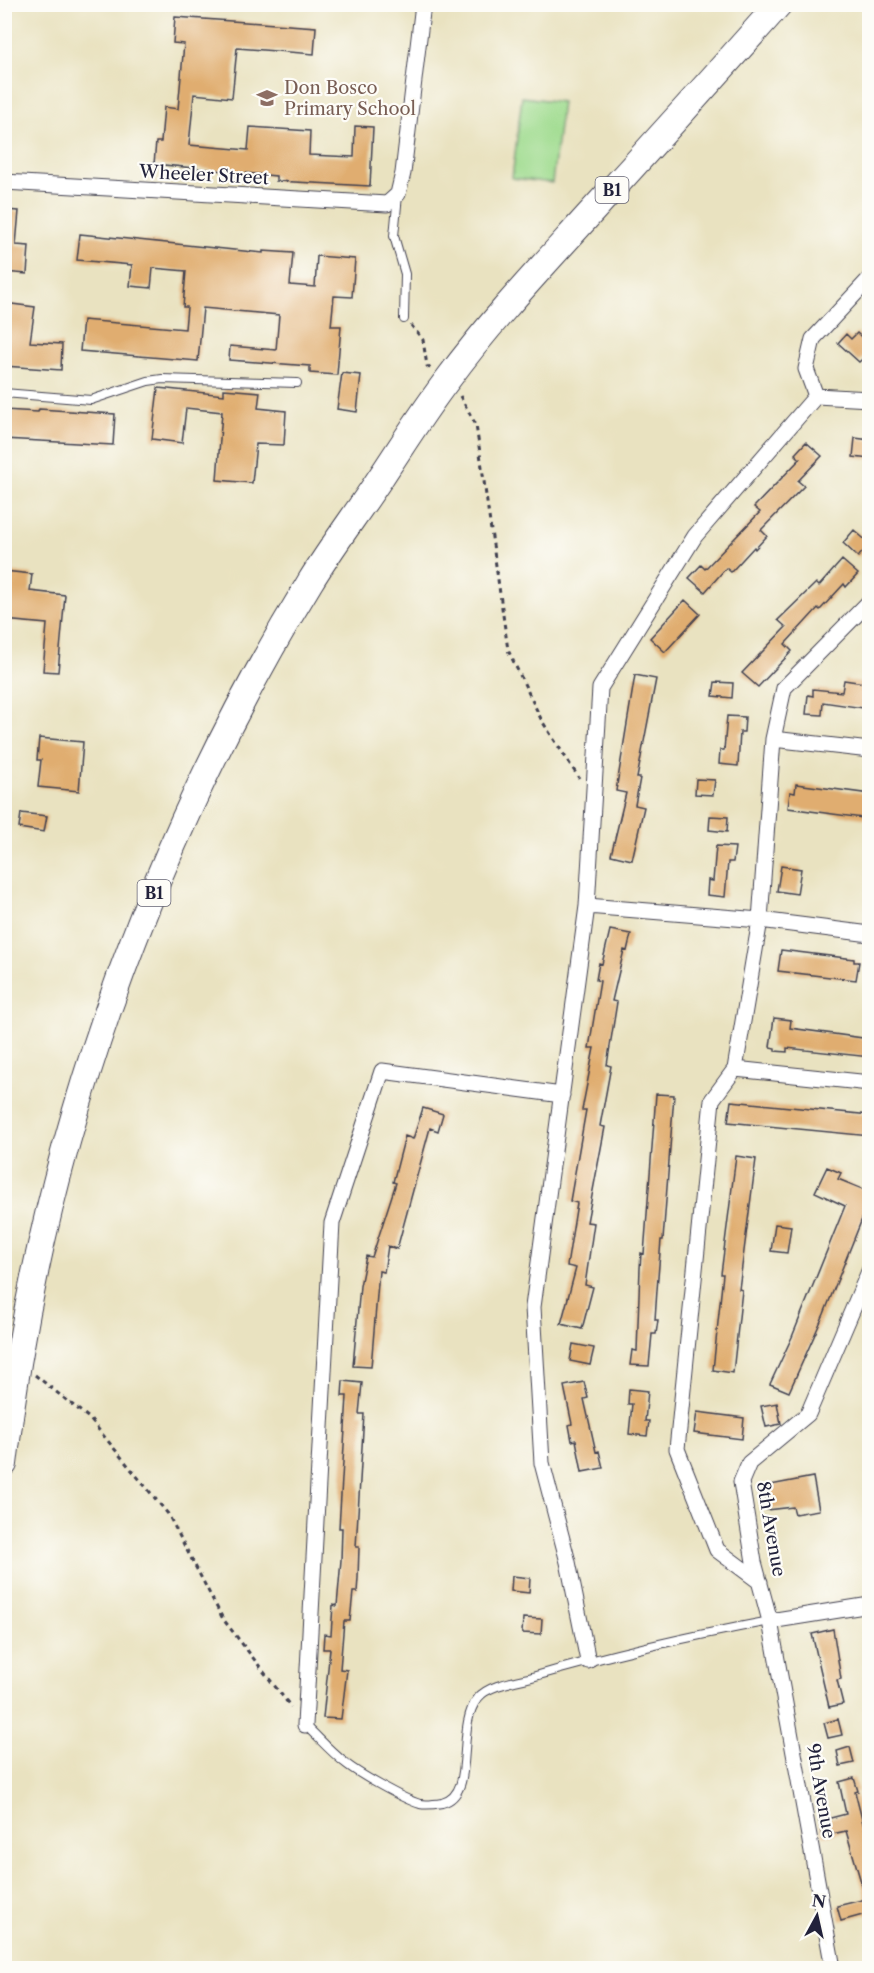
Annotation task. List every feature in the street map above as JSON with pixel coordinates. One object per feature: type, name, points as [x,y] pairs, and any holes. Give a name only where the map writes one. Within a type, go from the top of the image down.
[{"type":"highway","name":"B1","points":[[4,1464],[44,1230],[83,1083],[125,963],[165,868],[201,788],[277,638],[312,578],[447,379],[559,249],[779,4]]},
{"type":"street","points":[[398,194],[403,173],[423,4]]},
{"type":"street","name":"Wheeler Street","points":[[4,182],[374,204],[387,204],[398,194]]},
{"type":"street","points":[[816,396],[806,369],[813,339],[870,278]]},
{"type":"street","points":[[816,396],[870,399]]},
{"type":"street","points":[[588,1661],[568,1562],[542,1463],[533,1307],[587,906],[600,688],[695,536],[816,396]]},
{"type":"street","points":[[760,1582],[717,1550],[677,1449],[712,1100],[735,1069],[760,920],[772,739],[784,688],[870,601]]},
{"type":"street","points":[[772,739],[870,750]]},
{"type":"street","points":[[587,906],[760,920],[870,934]]},
{"type":"street","points":[[735,1069],[870,1083]]},
{"type":"street","points":[[305,1725],[332,1223],[382,1071],[562,1095]]},
{"type":"street","name":"8th Avenue","points":[[770,1621],[760,1582],[741,1482],[743,1472],[749,1463],[808,1414],[870,1269]]},
{"type":"street","points":[[770,1621],[870,1605]]},
{"type":"street","name":"9th Avenue","points":[[770,1621],[833,1968]]},
{"type":"lane","points":[[398,194],[394,236],[405,274],[404,319]]},
{"type":"lane","points":[[4,393],[91,400],[148,381],[162,379],[297,383]]},
{"type":"lane","points":[[305,1725],[345,1764],[388,1788],[420,1804],[444,1802],[459,1791],[465,1774],[465,1724],[478,1697],[494,1688],[673,1639],[770,1621]]},
{"type":"path","points":[[404,319],[423,340],[427,366],[447,379],[467,405],[476,425],[508,650],[542,721],[593,799]]},
{"type":"path","points":[[20,1363],[89,1418],[168,1514],[223,1619],[305,1725]]},
{"type":"green space","points":[[522,97],[562,102],[552,183],[512,178]]},
{"type":"building","points":[[175,17],[316,27],[314,54],[237,48],[232,98],[194,94],[189,145],[248,150],[250,127],[310,131],[309,155],[354,157],[355,126],[373,127],[370,186],[276,181],[276,176],[154,164],[156,142],[161,142],[164,107],[178,109],[184,44],[173,43]]},
{"type":"building","points":[[4,210],[19,211],[16,245],[29,246],[27,274],[4,272]]},
{"type":"building","points":[[80,234],[263,253],[263,251],[293,253],[290,285],[315,287],[317,256],[355,259],[352,297],[334,296],[331,326],[341,326],[337,375],[310,373],[310,366],[229,360],[230,346],[276,350],[279,315],[203,308],[198,361],[80,351],[83,320],[185,329],[187,307],[183,307],[186,271],[153,268],[151,288],[130,286],[132,265],[77,260]]},
{"type":"building","points":[[4,303],[35,307],[30,342],[62,344],[61,370],[4,366]]},
{"type":"building","points":[[857,333],[870,345],[870,352],[859,362],[838,343],[846,334],[851,339]]},
{"type":"building","points":[[342,373],[361,375],[357,412],[337,409]]},
{"type":"building","points":[[158,388],[224,395],[224,389],[260,392],[258,408],[286,411],[284,445],[256,444],[252,483],[217,480],[222,412],[186,408],[182,443],[152,439]]},
{"type":"building","points":[[39,409],[115,414],[113,445],[4,439],[4,410],[38,412]]},
{"type":"building","points":[[855,438],[870,440],[870,459],[853,457]]},
{"type":"building","points":[[806,442],[822,456],[798,481],[804,486],[761,530],[767,536],[755,549],[754,547],[731,572],[726,568],[705,592],[689,578],[701,565],[705,569],[760,512],[754,507],[800,459],[795,454]]},
{"type":"building","points":[[854,530],[870,544],[858,557],[843,543]]},
{"type":"building","points":[[842,560],[858,574],[846,587],[844,584],[820,610],[818,608],[785,644],[792,651],[758,687],[742,673],[786,627],[778,620],[816,583],[819,586]]},
{"type":"building","points":[[4,571],[32,574],[30,591],[65,595],[58,672],[43,671],[47,624],[4,620]]},
{"type":"building","points":[[685,600],[700,614],[665,652],[650,638]]},
{"type":"building","points":[[635,675],[656,679],[637,778],[640,778],[635,805],[644,807],[632,860],[611,855],[626,793],[616,791]]},
{"type":"building","points":[[844,680],[870,684],[870,709],[823,702],[822,715],[806,714],[808,695],[813,696],[813,689],[842,692]]},
{"type":"building","points":[[715,682],[733,683],[732,698],[713,696]]},
{"type":"building","points":[[727,716],[745,717],[744,732],[740,732],[738,766],[719,764],[720,750],[724,750]]},
{"type":"building","points":[[39,738],[83,742],[79,791],[38,787],[41,760],[37,760]]},
{"type":"building","points":[[696,779],[715,780],[713,795],[695,794]]},
{"type":"building","points":[[796,784],[870,794],[870,819],[788,808],[790,792],[795,793]]},
{"type":"building","points":[[21,813],[47,816],[44,832],[19,828]]},
{"type":"building","points":[[710,816],[728,817],[727,832],[709,830]]},
{"type":"building","points":[[716,846],[735,847],[733,862],[728,862],[725,897],[707,895],[708,880],[713,881]]},
{"type":"building","points":[[781,866],[801,869],[797,894],[777,891]]},
{"type":"building","points":[[610,930],[631,934],[627,951],[624,950],[612,1001],[617,1002],[607,1065],[611,1066],[600,1126],[605,1127],[587,1222],[594,1223],[585,1285],[593,1287],[582,1329],[561,1324],[576,1268],[567,1266],[577,1203],[570,1201],[586,1110],[582,1110],[594,1048],[589,1048],[600,981],[596,980]]},
{"type":"building","points":[[781,950],[854,959],[854,962],[859,962],[856,980],[778,971]]},
{"type":"building","points":[[774,1018],[791,1020],[790,1028],[870,1039],[870,1057],[787,1048],[787,1052],[775,1051],[775,1048],[770,1047]]},
{"type":"building","points":[[656,1094],[674,1095],[657,1290],[655,1320],[658,1320],[656,1334],[652,1334],[649,1366],[630,1365],[632,1350],[637,1351],[641,1253],[644,1254]]},
{"type":"building","points":[[731,1101],[870,1115],[870,1136],[728,1122]]},
{"type":"building","points":[[423,1108],[443,1114],[438,1131],[430,1128],[397,1249],[388,1246],[384,1272],[379,1271],[371,1367],[353,1366],[360,1286],[366,1256],[372,1257],[396,1183],[393,1182],[405,1136],[413,1139]]},
{"type":"building","points":[[736,1156],[756,1159],[739,1289],[742,1290],[733,1373],[713,1370],[723,1274],[721,1274]]},
{"type":"building","points":[[827,1167],[841,1173],[838,1179],[870,1192],[870,1199],[824,1314],[789,1392],[770,1384],[792,1337],[845,1206],[815,1192]]},
{"type":"building","points":[[775,1224],[791,1226],[787,1253],[771,1251]]},
{"type":"building","points":[[573,1344],[594,1348],[590,1365],[570,1361]]},
{"type":"building","points":[[343,1381],[362,1383],[359,1414],[364,1414],[356,1547],[359,1547],[357,1592],[353,1592],[350,1621],[344,1621],[340,1669],[347,1670],[341,1719],[323,1718],[330,1649],[323,1649],[324,1634],[331,1635],[333,1605],[337,1606],[341,1560],[342,1528],[339,1528],[347,1396],[342,1396]]},
{"type":"building","points":[[584,1382],[588,1398],[584,1399],[596,1452],[599,1451],[603,1468],[582,1472],[576,1440],[572,1441],[569,1425],[572,1424],[564,1386]]},
{"type":"building","points":[[629,1389],[648,1391],[645,1421],[649,1421],[647,1436],[629,1434],[632,1404],[628,1404]]},
{"type":"building","points":[[777,1403],[781,1424],[766,1427],[761,1406]]},
{"type":"building","points":[[697,1412],[744,1418],[742,1439],[694,1433]]},
{"type":"building","points":[[813,1477],[819,1510],[795,1514],[793,1507],[767,1510],[765,1486]]},
{"type":"building","points":[[512,1576],[530,1578],[529,1593],[511,1591]]},
{"type":"building","points":[[523,1618],[542,1619],[541,1634],[522,1633]]},
{"type":"building","points":[[833,1629],[841,1679],[837,1680],[843,1704],[829,1707],[812,1634]]},
{"type":"building","points":[[838,1719],[842,1735],[828,1738],[824,1723]]},
{"type":"building","points":[[850,1747],[854,1763],[840,1766],[837,1751]]},
{"type":"building","points":[[854,1778],[858,1791],[855,1792],[866,1835],[870,1835],[870,1913],[841,1921],[837,1906],[866,1899],[846,1831],[823,1836],[819,1821],[846,1814],[839,1782]]},
{"type":"place","name":"Don Bosco Primary School","points":[[267,98]]}]
